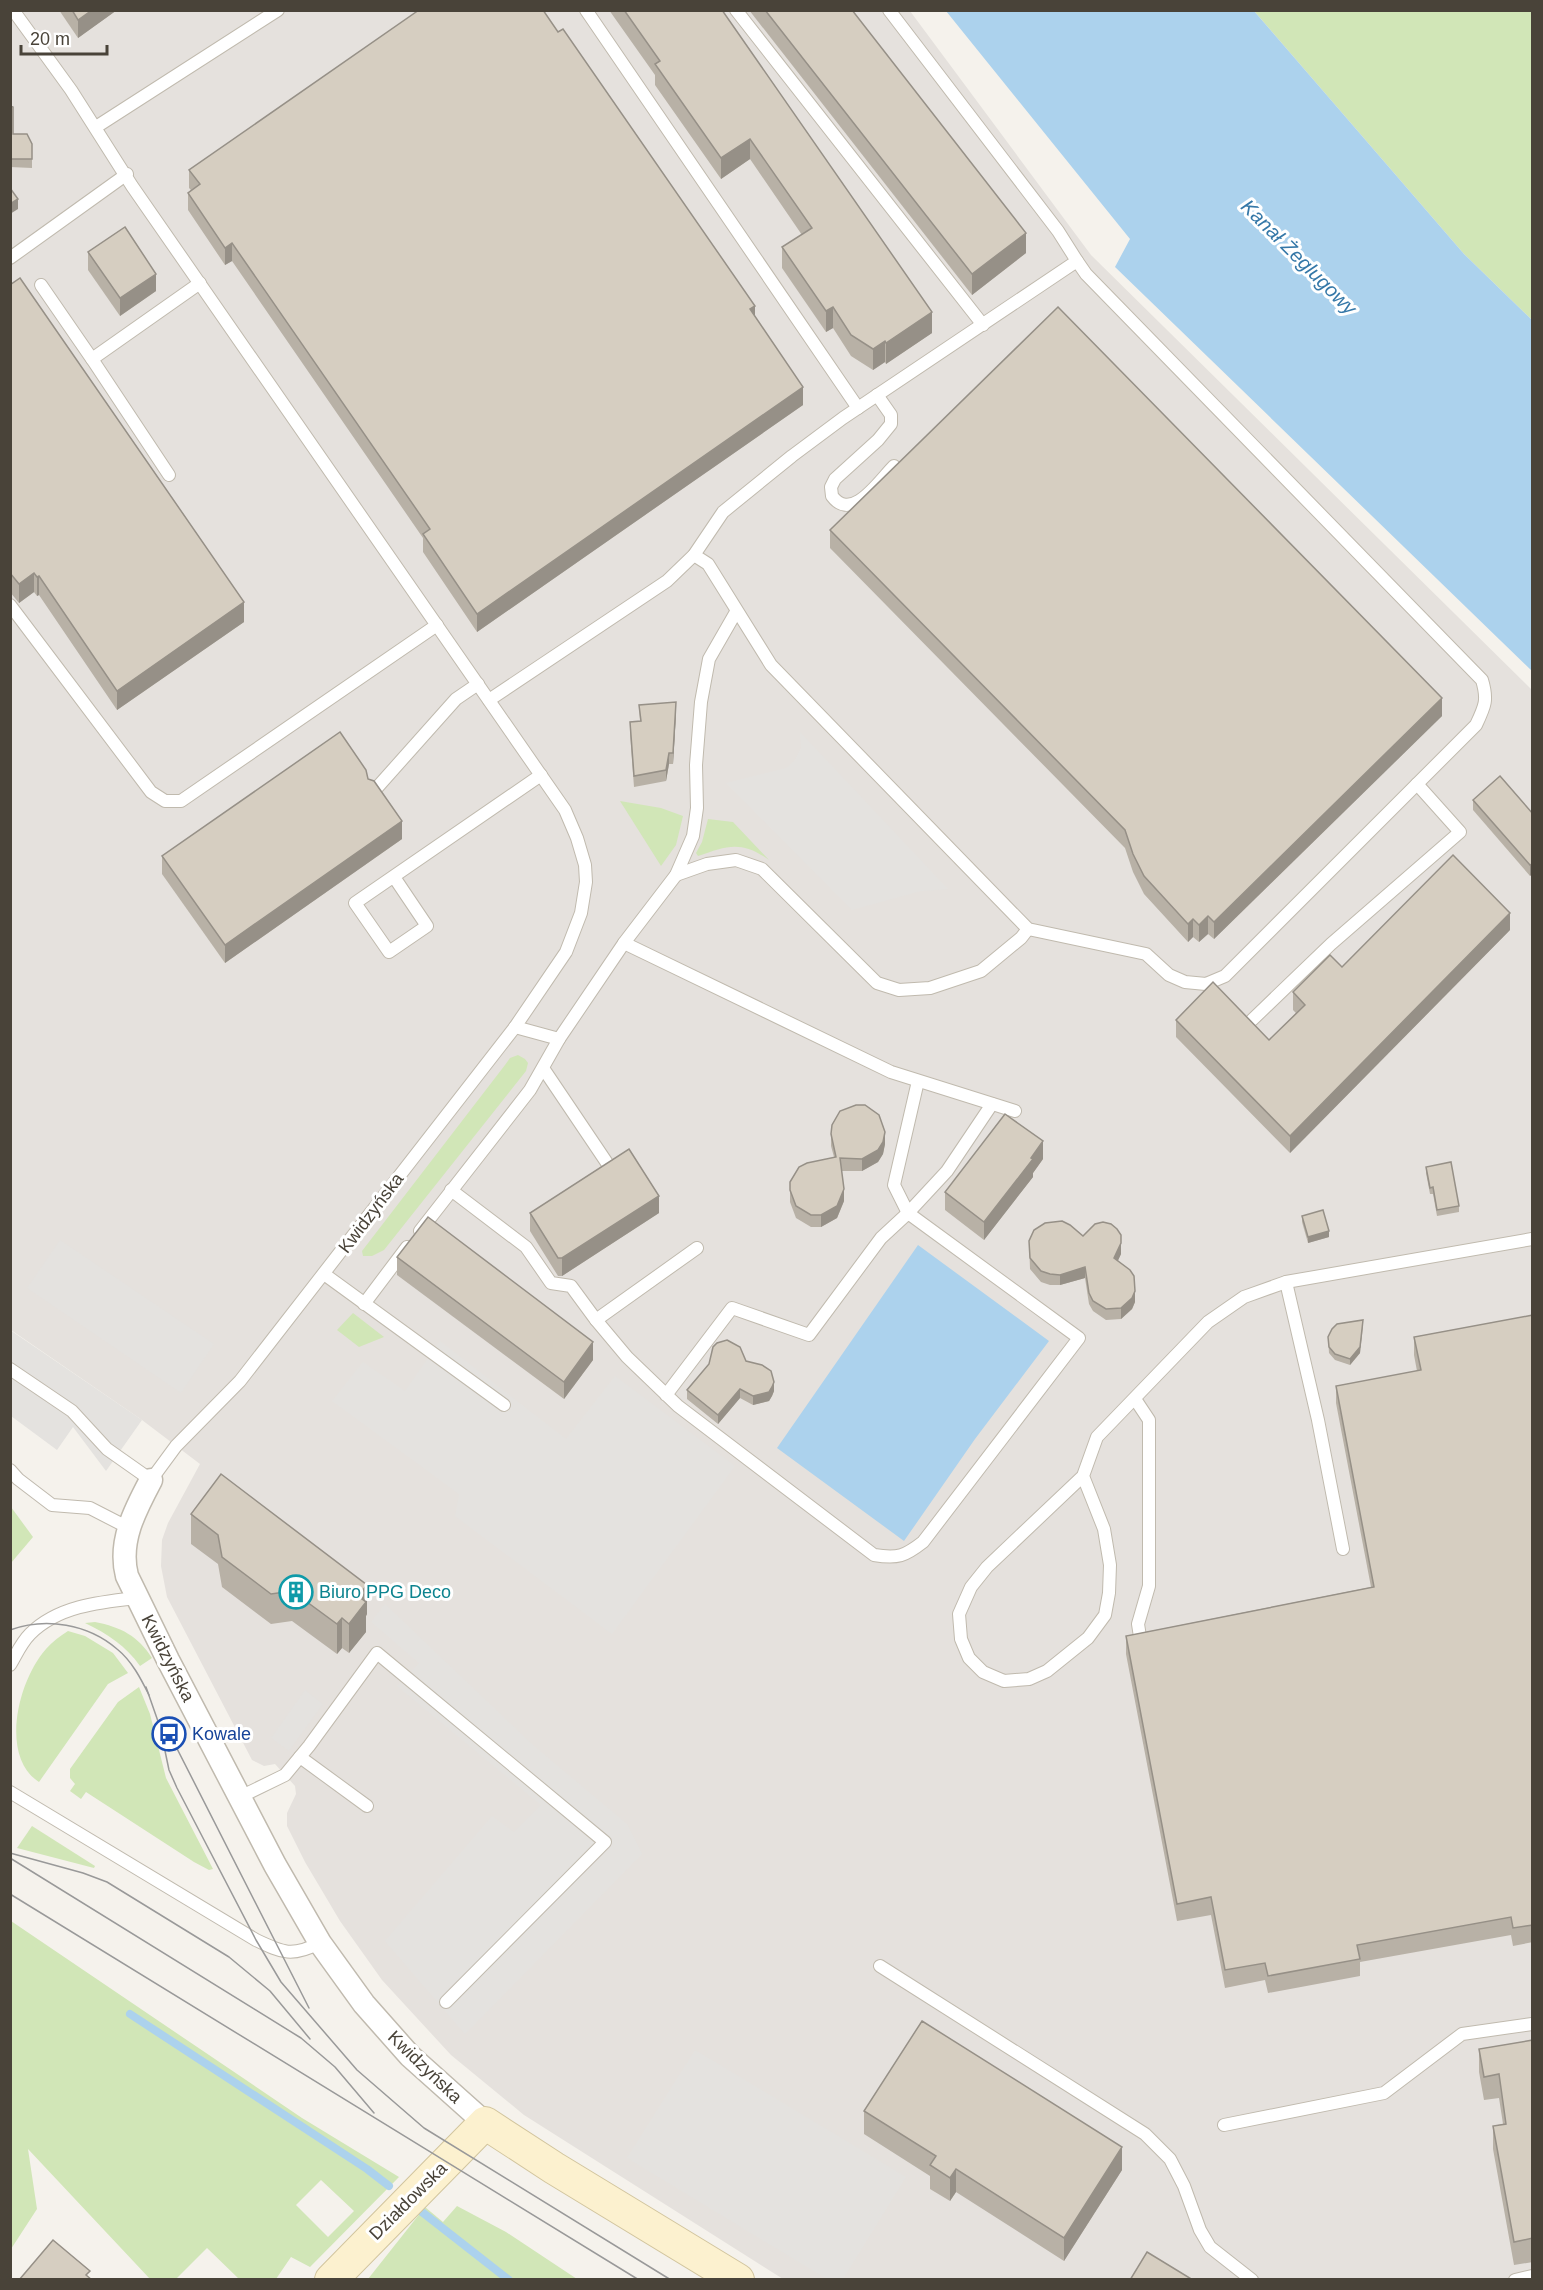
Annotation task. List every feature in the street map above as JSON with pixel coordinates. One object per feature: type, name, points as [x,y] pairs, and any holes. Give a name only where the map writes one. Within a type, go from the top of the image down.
[{"type":"street","name":"Kwidzyńska","points":[[151,1480],[129,1528],[124,1562],[127,1576],[287,1886],[320,1943],[364,2004],[410,2056],[485,2123],[554,2168],[738,2280]]},
{"type":"street","name":"Działdowska","points":[[331,2280],[485,2123]]},
{"type":"lane","name":"Kwidzyńska","points":[[13,10],[96,128],[127,174],[132,186],[541,775],[569,818],[585,865],[586,882],[580,913],[566,952],[515,1027],[240,1381],[176,1446],[151,1480]]},
{"type":"lane","points":[[96,128],[278,10]]},
{"type":"lane","points":[[586,10],[858,408]]},
{"type":"lane","points":[[735,10],[983,325]]},
{"type":"lane","points":[[694,555],[708,564],[771,665],[1028,929],[1146,954],[1169,975],[1185,982],[1206,984],[1226,976],[1476,724],[1484,707],[1487,694],[1482,680],[1095,283],[1077,261],[1059,231],[889,10]]},
{"type":"lane","points":[[10,258],[127,174]]},
{"type":"lane","points":[[489,700],[667,581],[694,555],[723,512],[792,456],[858,408],[1077,261]]},
{"type":"lane","points":[[92,359],[200,283]]},
{"type":"lane","points":[[41,285],[169,475]]},
{"type":"lane","points":[[877,396],[891,415],[891,424],[878,440],[835,479],[831,487],[832,496],[841,505],[854,504],[863,499],[894,466]]},
{"type":"lane","points":[[10,605],[152,792],[165,801],[182,801],[437,625]]},
{"type":"lane","points":[[364,1304],[530,1090],[559,1039],[624,942],[676,875],[695,827],[696,765],[701,702],[710,659],[736,612]]},
{"type":"lane","points":[[374,791],[456,699],[478,684]]},
{"type":"lane","points":[[394,877],[428,926],[389,952],[355,903],[541,775]]},
{"type":"lane","points":[[1252,1020],[1331,944],[1460,832],[1417,784]]},
{"type":"lane","points":[[676,875],[707,864],[736,860],[762,869],[877,983],[899,990],[930,988],[981,971],[1028,929]]},
{"type":"lane","points":[[624,942],[891,1072],[1015,1111]]},
{"type":"lane","points":[[515,1027],[559,1039]]},
{"type":"lane","points":[[543,1068],[607,1163]]},
{"type":"lane","points":[[451,1190],[526,1247],[551,1283],[571,1286],[627,1358],[678,1406],[874,1555],[892,1558],[912,1551],[923,1542],[1079,1338],[908,1213],[894,1185],[918,1081]]},
{"type":"lane","points":[[666,1395],[732,1308],[810,1335],[881,1238],[947,1171],[992,1104]]},
{"type":"lane","points":[[1083,1476],[1104,1529],[1110,1565],[1105,1615],[1088,1638],[1047,1671],[1029,1679],[1004,1681],[983,1672],[969,1658],[961,1639],[959,1614],[971,1587],[987,1567],[1083,1476],[1097,1437],[1208,1322],[1244,1297],[1286,1282],[1533,1239]]},
{"type":"lane","points":[[596,1320],[697,1248]]},
{"type":"lane","points":[[324,1274],[504,1405]]},
{"type":"lane","points":[[1286,1282],[1343,1549]]},
{"type":"lane","points":[[10,1369],[72,1410],[107,1449],[151,1480]]},
{"type":"lane","points":[[1135,1399],[1149,1420],[1149,1587],[1138,1624],[1142,1643]]},
{"type":"lane","points":[[10,1470],[18,1479],[52,1504],[90,1508],[129,1528]]},
{"type":"lane","points":[[10,1665],[31,1633],[64,1610],[137,1598]]},
{"type":"lane","points":[[240,1797],[285,1775],[377,1653],[605,1842],[446,2002]]},
{"type":"lane","points":[[300,1757],[367,1806]]},
{"type":"lane","points":[[10,1792],[256,1940],[282,1953],[306,1951],[320,1943]]},
{"type":"lane","points":[[880,1966],[1145,2134],[1170,2159],[1184,2186],[1200,2230],[1210,2247],[1252,2280]]},
{"type":"lane","points":[[1224,2125],[1384,2093],[1462,2034],[1533,2024]]},
{"type":"lane","points":[[1515,2280],[1533,2276]]},
{"type":"shaded area","points":[[11,11],[910,11],[1091,255],[1532,690],[1532,2279],[783,2279],[524,2115],[451,2055],[382,1980],[340,1921],[305,1862],[287,1826],[287,1813],[296,1794],[295,1786],[275,1764],[264,1766],[252,1760],[167,1597],[161,1566],[162,1540],[168,1523],[200,1464],[142,1420],[11,1330]]},
{"type":"shaded area","points":[[800,732],[948,889],[921,891],[852,910],[726,783],[786,768],[795,760],[801,748]]},
{"type":"shaded area","points":[[60,1240],[214,1344],[181,1393],[27,1288]]},
{"type":"shaded area","points":[[10,1330],[142,1420],[106,1471],[73,1427],[57,1450],[11,1416]]},
{"type":"shaded area","points":[[440,1341],[566,1439],[615,1376],[735,1466],[612,1634],[455,1516],[459,1494],[332,1401],[363,1362],[405,1391]]},
{"type":"shaded area","points":[[385,1604],[534,1746],[627,1824],[642,1854],[465,2034],[385,1941],[492,1816],[514,1832],[541,1805],[397,1686],[419,1663],[371,1622]]},
{"type":"shaded area","points":[[305,1690],[323,1704],[289,1751],[271,1738]]},
{"type":"shaded area","points":[[695,2050],[906,2177],[843,2279],[827,2279],[627,2158]]},
{"type":"green space","points":[[1254,11],[1532,11],[1532,320],[1464,254]]},
{"type":"green space","points":[[620,801],[661,808],[683,816],[676,845],[661,866]]},
{"type":"green space","points":[[708,819],[733,822],[769,860],[742,847],[726,848],[698,856],[696,853],[702,842]]},
{"type":"green space","points":[[518,1055],[528,1063],[526,1071],[384,1250],[372,1256],[363,1256],[362,1251],[510,1058]]},
{"type":"green space","points":[[353,1313],[384,1337],[359,1347],[337,1330]]},
{"type":"green space","points":[[11,1507],[33,1537],[11,1563]]},
{"type":"green space","points":[[95,1622],[113,1627],[135,1638],[152,1658],[140,1666],[116,1641],[85,1623]]},
{"type":"green space","points":[[68,1631],[85,1636],[113,1653],[128,1673],[108,1684],[39,1782],[27,1770],[20,1755],[16,1738],[17,1718],[27,1680],[36,1663],[48,1646]]},
{"type":"green space","points":[[139,1687],[150,1714],[166,1778],[213,1869],[209,1870],[194,1862],[86,1792],[81,1799],[70,1791],[75,1784],[70,1778],[70,1769],[118,1702]]},
{"type":"green space","points":[[32,1826],[95,1866],[94,1868],[17,1848]]},
{"type":"green space","points":[[11,1921],[302,2118],[399,2177],[310,2267],[291,2257],[276,2279],[239,2279],[207,2248],[176,2279],[150,2279],[28,2149],[37,2209],[11,2249]],"holes":[[[321,2180],[354,2211],[328,2237],[296,2205]]]},
{"type":"green space","points":[[457,2206],[506,2232],[577,2279],[368,2279],[425,2207],[443,2222]]},
{"type":"water","name":"Kanał Żeglugowy","points":[[946,11],[1254,11],[1464,254],[1532,320],[1532,671],[1115,267],[1130,239]]},
{"type":"water","points":[[918,1245],[1049,1341],[975,1439],[904,1541],[777,1448]]},
{"type":"building","points":[[72,10],[92,10],[78,20]]},
{"type":"building","points":[[419,10],[543,10],[558,32],[563,29],[755,306],[750,309],[803,387],[477,614],[423,534],[430,529],[232,243],[225,248],[188,193],[200,184],[189,170]]},
{"type":"building","points":[[624,10],[722,10],[932,312],[886,343],[885,341],[873,349],[851,335],[833,307],[826,311],[782,247],[812,228],[750,139],[721,158],[655,64],[660,61]]},
{"type":"building","points":[[765,10],[852,10],[1026,233],[972,274]]},
{"type":"building","points":[[10,106],[13,107],[13,134],[27,134],[32,144],[32,159],[10,159]]},
{"type":"building","points":[[10,188],[18,199],[10,204]]},
{"type":"building","points":[[125,227],[156,274],[120,298],[88,252]]},
{"type":"building","points":[[20,278],[244,602],[117,691],[39,576],[37,577],[34,573],[19,584],[10,573],[10,285]]},
{"type":"building","points":[[1058,307],[1442,698],[1214,922],[1208,916],[1199,925],[1193,919],[1188,924],[1144,876],[1125,830],[830,530]]},
{"type":"building","points":[[676,702],[673,753],[669,753],[666,770],[634,776],[630,722],[641,721],[639,705]]},
{"type":"building","points":[[340,732],[366,770],[368,779],[374,781],[402,821],[225,945],[162,856]]},
{"type":"building","points":[[1500,776],[1533,814],[1533,863],[1530,865],[1473,800]]},
{"type":"building","points":[[1453,855],[1510,913],[1290,1136],[1176,1020],[1213,982],[1269,1040],[1305,1005],[1293,992],[1330,955],[1342,967]]},
{"type":"building","points":[[856,1105],[865,1105],[879,1115],[885,1132],[883,1142],[878,1150],[862,1159],[840,1158],[844,1189],[837,1206],[821,1215],[811,1215],[796,1206],[790,1190],[790,1182],[799,1167],[836,1157],[831,1134],[832,1125],[840,1111]]},
{"type":"building","points":[[1005,1114],[1043,1141],[1031,1158],[1033,1159],[984,1222],[945,1192]]},
{"type":"building","points":[[629,1149],[659,1196],[562,1258],[558,1258],[530,1213]]},
{"type":"building","points":[[1451,1162],[1459,1206],[1437,1210],[1433,1187],[1430,1188],[1426,1167]]},
{"type":"building","points":[[1323,1210],[1329,1231],[1308,1237],[1302,1216]]},
{"type":"building","points":[[428,1217],[593,1342],[564,1382],[397,1257]]},
{"type":"building","points":[[1062,1221],[1083,1236],[1095,1224],[1103,1222],[1117,1229],[1121,1235],[1121,1243],[1114,1258],[1134,1276],[1135,1291],[1132,1298],[1121,1308],[1106,1309],[1093,1301],[1089,1293],[1085,1267],[1060,1275],[1050,1274],[1041,1271],[1030,1258],[1029,1241],[1034,1230],[1045,1223]]},
{"type":"building","points":[[1533,1315],[1533,1925],[1513,1928],[1511,1917],[1357,1945],[1360,1959],[1268,1976],[1265,1963],[1225,1970],[1211,1897],[1177,1904],[1126,1636],[1374,1587],[1336,1386],[1421,1370],[1414,1337]]},
{"type":"building","points":[[1363,1320],[1360,1347],[1350,1359],[1335,1354],[1329,1347],[1328,1337],[1332,1329],[1337,1324]]},
{"type":"building","points":[[727,1340],[740,1347],[746,1361],[762,1365],[771,1371],[774,1382],[769,1392],[753,1396],[740,1389],[718,1415],[687,1390],[709,1364],[713,1347]]},
{"type":"building","points":[[221,1474],[367,1585],[358,1596],[366,1602],[349,1624],[342,1618],[337,1624],[292,1591],[271,1594],[222,1557],[218,1535],[191,1514]]},
{"type":"building","points":[[922,2021],[1122,2147],[1064,2238],[956,2169],[950,2178],[930,2165],[936,2156],[864,2111]]},
{"type":"building","points":[[1533,2040],[1533,2238],[1514,2242],[1493,2126],[1506,2124],[1499,2074],[1484,2077],[1479,2049]]},
{"type":"building","points":[[53,2240],[90,2271],[86,2275],[92,2280],[19,2280]]},
{"type":"building","points":[[1147,2252],[1193,2280],[1130,2280]]},
{"type":"waterway","points":[[130,2014],[367,2169],[389,2186]]},
{"type":"waterway","points":[[422,2212],[509,2280]]},
{"type":"tram line","points":[[10,1630],[38,1624],[66,1625],[106,1640],[127,1659],[149,1695]]},
{"type":"tram line","points":[[146,1687],[160,1727],[169,1770],[256,1940],[281,1982],[357,2070],[424,2128],[671,2280]]},
{"type":"tram line","points":[[166,1727],[309,2008]]},
{"type":"tram line","points":[[10,1853],[107,1882],[229,1957],[270,1991],[310,2039]]},
{"type":"tram line","points":[[10,1858],[301,2038],[335,2067],[374,2113]]},
{"type":"tram line","points":[[10,1894],[639,2280]]},
{"type":"place","name":"Biuro PPG Deco","points":[[296,1592]]},
{"type":"place","name":"Kowale","points":[[169,1734]]}]
